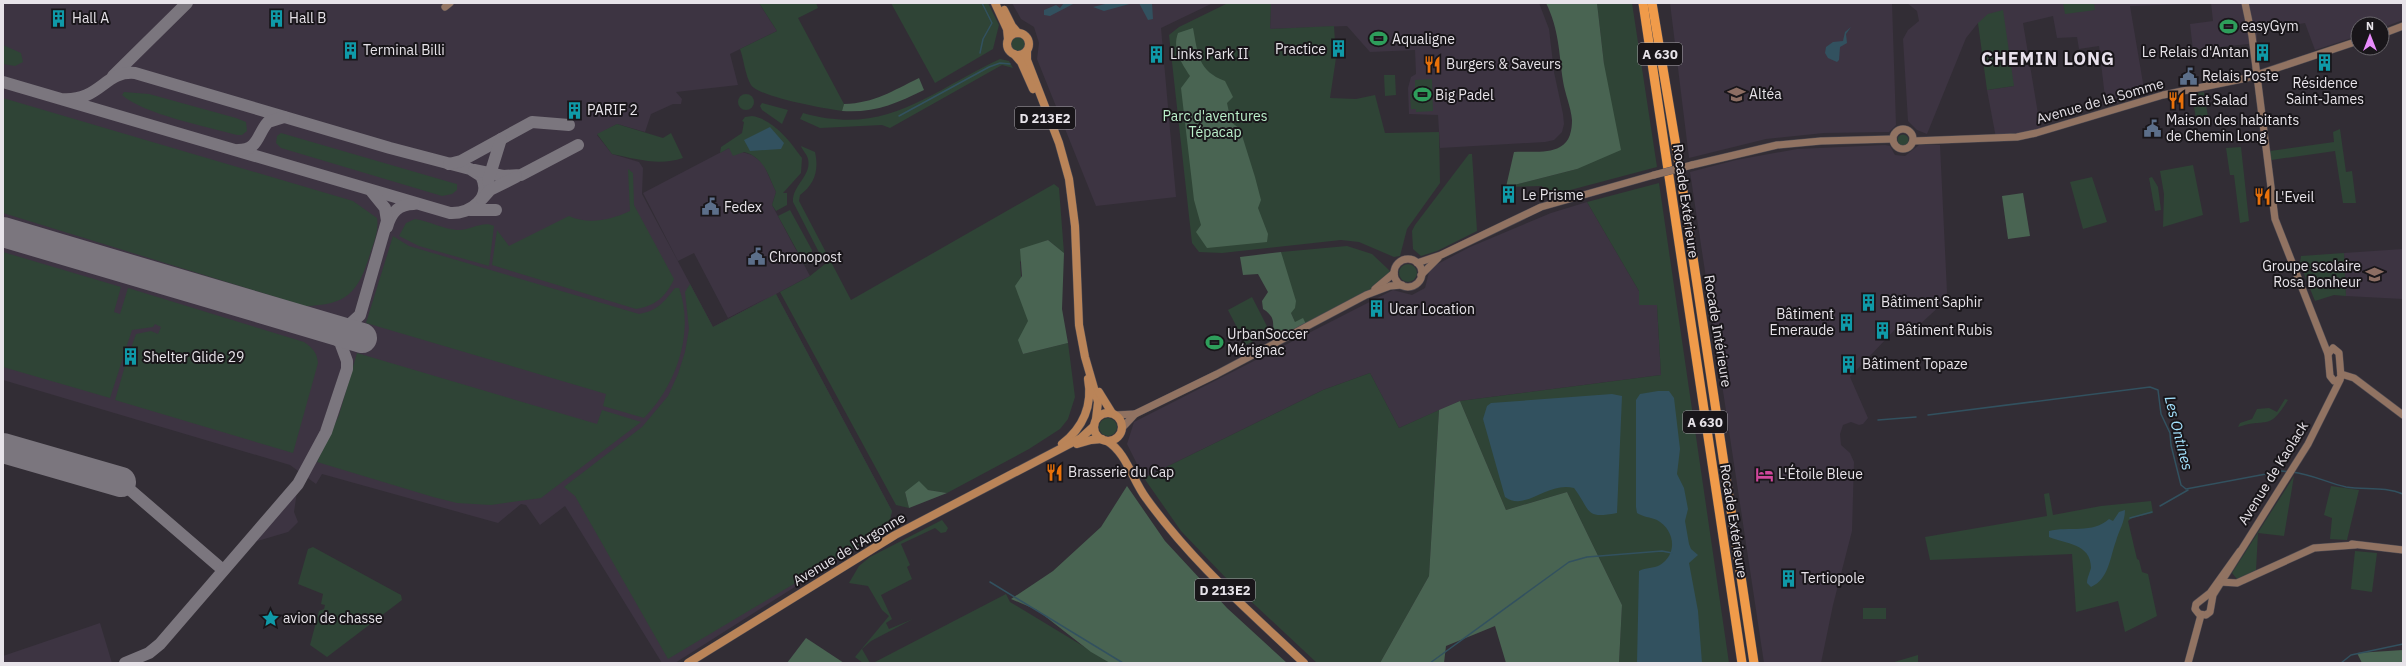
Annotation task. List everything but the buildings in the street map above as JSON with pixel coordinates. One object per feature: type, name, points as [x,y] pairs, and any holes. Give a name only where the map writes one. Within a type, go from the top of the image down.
[{"type":"highway","points":[[1638,3],[1641,19],[1648,32]]},
{"type":"highway","name":"Rocade Extérieure","points":[[1643,3],[1742,663]]},
{"type":"highway","name":"Rocade Intérieure","points":[[1652,3],[1678,158],[1754,663]]},
{"type":"highway","points":[[1655,22],[1659,11],[1658,3]]},
{"type":"main road","points":[[995,3],[1005,25],[1008,39],[1007,47],[1014,54],[1021,54],[1026,51],[1029,43],[1027,38],[1018,33],[1012,26],[1001,3]]},
{"type":"main road","points":[[2246,3],[2252,36],[2270,195],[2289,252],[2331,351],[2339,353],[2340,377]]},
{"type":"main road","points":[[2390,29],[2403,26]]},
{"type":"main road","points":[[2390,30],[2395,28]]},
{"type":"main road","points":[[1008,39],[1018,33]]},
{"type":"main road","name":"Avenue de la Somme","points":[[1914,141],[2017,137],[2041,132],[2158,96],[2256,75],[2350,44]]},
{"type":"main road","name":"D 213E2","points":[[1026,51],[1027,60],[1059,143],[1069,185],[1075,226],[1080,325],[1085,356],[1098,402],[1095,423]]},
{"type":"main road","name":"D 213E2","points":[[1014,54],[1021,62],[1038,102],[1069,185]]},
{"type":"main road","points":[[1905,129],[1910,132],[1914,141],[1909,148],[1903,150],[1895,145],[1893,139],[1896,131],[1905,129]]},
{"type":"main road","points":[[1417,263],[1441,255],[1541,207],[1692,165],[1778,145],[1821,141],[1893,139]]},
{"type":"main road","points":[[1135,414],[1114,440],[1104,440],[1096,433],[1095,423],[1103,414],[1135,414],[1217,374],[1366,295],[1390,286],[1414,285],[1421,275],[1441,255]]},
{"type":"main road","points":[[1402,285],[1396,281],[1394,273],[1395,267],[1402,260],[1409,259],[1417,263],[1421,275]]},
{"type":"main road","points":[[1366,295],[1394,273]]},
{"type":"main road","name":"D 213E2","points":[[1080,312],[1094,378],[1103,401],[1114,414]]},
{"type":"main road","points":[[1040,460],[1074,434],[1086,414],[1089,383],[1080,346],[1080,325]]},
{"type":"main road","name":"Avenue de Kaolack","points":[[2328,407],[2331,379],[2331,351]]},
{"type":"main road","points":[[2331,379],[2334,381],[2340,377],[2354,378],[2403,415]]},
{"type":"main road","name":"Avenue de Kaolack","points":[[2201,615],[2210,612],[2213,595],[2294,466],[2328,407],[2340,377]]},
{"type":"main road","points":[[1114,414],[1121,421],[1121,432]]},
{"type":"main road","name":"Avenue de l'Argonne","points":[[688,663],[884,541],[1081,438],[1095,423]]},
{"type":"main road","name":"D 213E2","points":[[1121,432],[1123,452],[1154,509]]},
{"type":"main road","name":"D 213E2","points":[[1104,440],[1119,452],[1154,509],[1199,564],[1304,663]]},
{"type":"main road","name":"Avenue de l'Argonne","points":[[1029,466],[1083,442],[1104,440]]},
{"type":"main road","points":[[2214,586],[2223,581],[2233,584],[2262,571],[2292,553],[2313,545],[2333,542],[2403,550]]},
{"type":"main road","name":"Avenue de Kaolack","points":[[2201,615],[2196,611],[2195,606],[2214,586],[2240,551]]},
{"type":"main road","points":[[2202,599],[2207,600],[2211,604]]},
{"type":"main road","name":"Avenue de Kaolack","points":[[2188,663],[2201,615]]},
{"type":"shaded area","points":[[3,3],[759,3],[777,31],[730,54],[738,85],[676,92],[682,99],[681,104],[673,104],[651,114],[645,132],[617,124],[597,135],[612,154],[639,162],[643,168],[642,194],[713,327],[769,297],[728,318],[694,253],[678,261],[643,193],[729,148],[752,155],[763,163],[776,192],[772,205],[810,276],[776,294],[892,511],[888,528],[675,663],[662,663],[565,506],[540,525],[526,505],[521,504],[498,523],[322,474],[316,484],[290,465],[3,380]]},
{"type":"shaded area","points":[[1012,3],[1213,3],[1161,28],[1176,197],[1096,206],[1037,59],[1039,43],[1034,27],[1021,19]]},
{"type":"shaded area","points":[[1271,3],[1539,3],[1549,29],[1554,72],[1563,114],[1564,124],[1562,132],[1554,140],[1545,142],[1440,148],[1438,115],[1409,114],[1408,88],[1411,77],[1416,74],[1415,50],[1370,52],[1347,26],[1270,29]]},
{"type":"shaded area","points":[[1670,3],[1892,3],[1896,125],[1889,132],[1824,133],[1766,139],[1689,158]]},
{"type":"shaded area","points":[[1907,3],[2190,4],[2130,6],[2144,89],[2139,91],[2140,93],[2127,96],[2127,100],[2106,106],[2099,46],[2079,49],[2077,37],[2057,38],[2053,16],[2023,23],[2041,132],[1996,138],[1987,90],[2014,86],[1978,23],[1966,38],[1927,134],[1917,130],[1908,121],[1903,39],[1908,30],[1919,21],[1917,11]]},
{"type":"shaded area","points":[[2211,3],[2403,3],[2403,20],[2390,25],[2390,16],[2350,16],[2350,39],[2315,50],[2305,23],[2257,32],[2257,43],[2193,50],[2190,24],[2213,21]]},
{"type":"shaded area","points":[[1919,145],[1940,145],[1947,292],[1945,301],[1915,329],[1903,321],[1850,377],[1868,418],[1863,424],[1859,425],[1851,422],[1843,425],[1840,434],[1841,445],[1850,453],[1854,462],[1852,531],[1833,605],[1821,663],[1764,663],[1690,172],[1736,160],[1797,149],[1890,146],[1895,155],[1905,156]]},
{"type":"shaded area","points":[[1587,202],[1639,291],[1639,305],[1657,305],[1661,375],[1460,401],[1399,428],[1370,373],[1323,390],[1144,478],[1127,444],[1134,422],[1393,290],[1412,295],[1425,288],[1430,268],[1470,247],[1551,213]]},
{"type":"shaded area","name":"Groupe scolaire Rosa Bonheur","points":[[2403,249],[2403,299],[2346,296],[2344,253]]},
{"type":"shaded area","points":[[297,492],[294,512],[298,522],[288,532],[254,542]]},
{"type":"shaded area","points":[[100,623],[112,663],[3,663],[3,656]]},
{"type":"green space","points":[[759,3],[816,3],[818,8],[798,18],[844,104],[842,111],[779,98],[766,94],[751,85],[747,77],[740,49],[777,31]]},
{"type":"green space","points":[[891,3],[988,3],[999,25],[993,49],[935,83]]},
{"type":"green space","name":"Parc d'aventures Tépacap","points":[[1228,3],[1271,3],[1270,29],[1334,26],[1336,58],[1330,98],[1356,99],[1375,95],[1385,133],[1439,132],[1440,183],[1407,229],[1400,256],[1394,257],[1359,242],[1341,240],[1222,253],[1199,252],[1192,243],[1169,35],[1179,27]]},
{"type":"green space","points":[[1546,3],[1597,3],[1604,64],[1621,150],[1577,169],[1506,187],[1514,152],[1550,151],[1563,145],[1571,132],[1572,120],[1563,81],[1556,32],[1554,22]]},
{"type":"green space","points":[[1597,3],[1632,3],[1657,167],[1544,197],[1542,186],[1506,187],[1577,169],[1604,64]]},
{"type":"green space","points":[[2063,3],[2094,3],[2095,10],[2065,14]]},
{"type":"green space","points":[[2003,10],[2014,86],[1987,90],[1978,23],[1988,14]]},
{"type":"green space","name":"Parc d'aventures Tépacap","points":[[1193,28],[1198,54],[1204,67],[1216,77],[1225,81],[1233,97],[1227,103],[1231,122],[1240,129],[1255,177],[1261,200],[1258,208],[1268,234],[1267,242],[1207,248],[1196,232],[1201,225],[1194,200],[1181,88],[1190,76],[1178,55],[1176,44],[1178,33]]},
{"type":"green space","points":[[1018,37],[1023,39],[1025,44],[1023,49],[1018,51],[1013,49],[1011,44],[1013,39]]},
{"type":"green space","points":[[3,45],[21,53],[23,62],[15,66],[3,64]]},
{"type":"green space","points":[[1000,59],[1009,61],[1013,68],[1002,65],[890,128],[882,125],[820,128],[800,119],[803,113],[833,119],[859,119],[884,115],[929,97]]},
{"type":"green space","points":[[1384,75],[1395,75],[1396,95],[1385,96]]},
{"type":"green space","points":[[919,78],[924,90],[904,99],[865,111],[842,111],[844,104],[874,99],[892,92]]},
{"type":"green space","points":[[1432,79],[1433,111],[1416,112],[1416,109],[1411,109],[1410,94],[1415,93],[1415,80]]},
{"type":"green space","points":[[124,92],[149,94],[236,118],[246,122],[247,131],[242,135],[237,135],[160,114],[132,102],[122,95]]},
{"type":"green space","points":[[2204,92],[2208,117],[2196,119],[2192,94]]},
{"type":"green space","points":[[746,94],[752,96],[754,102],[752,108],[746,110],[740,108],[738,102],[740,96]]},
{"type":"green space","points":[[3,98],[353,201],[377,218],[376,236],[361,278],[349,294],[341,299],[331,303],[305,306],[3,213]]},
{"type":"green space","points":[[762,103],[788,110],[782,124],[762,110],[760,106]]},
{"type":"green space","points":[[752,116],[767,121],[774,126],[802,158],[801,173],[783,193],[787,193],[787,205],[776,211],[772,205],[776,192],[768,173],[761,162],[751,154],[744,152],[733,156],[729,148],[720,153],[721,147],[742,133],[744,122],[742,121],[745,117]]},
{"type":"green space","points":[[617,124],[663,138],[671,133],[683,158],[656,162],[612,154],[597,134]]},
{"type":"green space","points":[[2340,129],[2346,172],[2352,171],[2356,203],[2343,203],[2335,151],[2271,160],[2270,151],[2334,142],[2333,132]]},
{"type":"green space","points":[[281,133],[457,184],[457,190],[452,194],[442,196],[281,148],[276,143],[277,136]]},
{"type":"green space","points":[[1903,134],[1907,136],[1909,140],[1907,144],[1903,146],[1899,144],[1897,140],[1899,136]]},
{"type":"green space","points":[[801,146],[815,152],[816,171],[815,176],[809,186],[800,195],[799,201],[851,300],[1054,184],[1059,188],[1064,253],[1048,240],[1034,245],[1020,262],[1023,304],[1029,321],[1019,340],[1023,354],[1068,343],[1075,397],[1068,419],[1060,429],[1029,449],[947,493],[928,490],[905,492],[909,508],[896,505],[780,292],[810,276],[825,264],[793,202],[795,190],[805,176],[808,165],[808,159]]},
{"type":"green space","points":[[2241,147],[2249,221],[2240,223],[2234,175],[2230,175],[2226,148]]},
{"type":"green space","points":[[1469,154],[1472,154],[1477,231],[1437,251],[1421,256],[1413,249],[1412,231]]},
{"type":"green space","points":[[2193,165],[2203,215],[2163,227],[2164,194],[2160,171]]},
{"type":"green space","points":[[628,169],[633,173],[634,205],[674,279],[667,291],[659,300],[649,306],[636,309],[492,265],[497,230],[509,246],[569,216],[576,219],[592,221],[615,217],[630,211]]},
{"type":"green space","points":[[2092,177],[2107,222],[2083,229],[2070,182]]},
{"type":"green space","points":[[2152,177],[2158,187],[2161,210],[2155,211],[2149,178]]},
{"type":"green space","points":[[1659,183],[1729,663],[1619,663],[1622,605],[1567,492],[1506,510],[1460,401],[1661,375],[1657,305],[1639,305],[1639,291],[1587,202]]},
{"type":"green space","points":[[2023,193],[2030,236],[2008,239],[2002,196]]},
{"type":"green space","points":[[790,210],[812,250],[811,259],[805,265],[778,216]]},
{"type":"green space","points":[[415,219],[457,230],[485,224],[494,226],[489,266],[419,246],[399,236],[406,223]]},
{"type":"green space","points":[[393,236],[409,246],[639,314],[651,311],[664,302],[675,288],[679,288],[685,322],[683,340],[680,358],[665,390],[644,418],[603,406],[606,394],[366,323]]},
{"type":"green space","points":[[1048,240],[1064,253],[1062,309],[1068,343],[1023,354],[1018,340],[1028,321],[1015,286],[1022,276],[1020,249]]},
{"type":"green space","points":[[1347,246],[1372,254],[1390,271],[1386,278],[1366,293],[1306,324],[1295,322],[1291,313],[1281,252]]},
{"type":"green space","points":[[3,252],[121,287],[114,312],[120,314],[128,288],[304,342],[310,346],[317,356],[318,363],[293,453],[115,400],[127,359],[136,361],[139,351],[131,348],[136,334],[151,331],[158,334],[161,327],[155,324],[153,327],[132,330],[110,398],[3,367]]},
{"type":"green space","points":[[1281,252],[1296,301],[1295,308],[1291,313],[1295,322],[1303,318],[1306,324],[1275,340],[1273,320],[1271,316],[1263,309],[1262,301],[1268,292],[1258,274],[1243,275],[1240,257]]},
{"type":"green space","points":[[2344,253],[2346,296],[2334,295],[2315,301],[2300,264],[2301,256]]},
{"type":"green space","points":[[1404,264],[1412,264],[1417,269],[1415,280],[1412,282],[1404,282],[1399,277],[1399,269]]},
{"type":"green space","points":[[690,284],[713,327],[776,294],[892,511],[888,528],[668,659],[575,496],[564,487],[642,427],[668,396],[678,374],[685,352],[689,329],[685,292]]},
{"type":"green space","points":[[1252,297],[1270,332],[1246,345],[1228,310]]},
{"type":"green space","points":[[357,353],[597,424],[602,410],[641,422],[541,498],[491,505],[457,503],[317,462],[339,415]]},
{"type":"green space","points":[[1370,373],[1399,428],[1439,410],[1429,576],[1380,663],[1317,663],[1224,576],[1181,531],[1144,478],[1323,390]]},
{"type":"green space","points":[[2285,399],[2288,400],[2272,420],[2238,427],[2240,423],[2252,419],[2257,409],[2269,408],[2277,412]]},
{"type":"green space","points":[[1460,401],[1506,510],[1567,492],[1622,605],[1619,663],[1506,663],[1495,626],[1446,646],[1444,663],[1380,663],[1429,576],[1439,410]]},
{"type":"green space","points":[[1104,418],[1112,418],[1117,423],[1115,434],[1112,436],[1104,436],[1099,431],[1099,423]]},
{"type":"green space","points":[[2294,476],[2284,536],[2258,533],[2256,570],[2237,579],[2232,573]]},
{"type":"green space","points":[[919,481],[928,490],[947,493],[909,508],[905,492]]},
{"type":"green space","points":[[1127,486],[1165,541],[1227,608],[1287,663],[1110,663],[1091,652],[1037,610],[1011,599],[1053,571],[1101,527]]},
{"type":"green space","points":[[2331,486],[2359,490],[2347,540],[2330,539],[2332,518],[2324,515]]},
{"type":"green space","points":[[2049,493],[2053,515],[2101,506],[2151,501],[2153,513],[2132,518],[2128,521],[2137,559],[2139,560],[2142,572],[2148,574],[2157,616],[2125,632],[2118,601],[2076,612],[2072,554],[1930,560],[1925,537],[2047,516],[2044,494]]},
{"type":"green space","points":[[942,520],[948,528],[946,532],[941,533],[935,528],[901,544],[910,565],[907,567],[912,579],[881,595],[892,619],[886,623],[889,629],[913,619],[871,641],[862,649],[870,663],[863,663],[855,657],[889,616],[882,610],[868,586],[849,583],[859,566],[870,557]]},
{"type":"green space","points":[[313,547],[401,595],[402,600],[327,657],[310,645],[319,611],[324,609],[325,605],[321,604],[323,594],[298,584],[308,549]]},
{"type":"green space","points":[[2355,551],[2377,553],[2372,592],[2351,589]]},
{"type":"green space","points":[[1006,594],[1010,602],[1111,663],[873,663]]},
{"type":"green space","points":[[1863,608],[1886,608],[1886,619],[1863,619]]},
{"type":"green space","points":[[806,638],[844,663],[787,663]]},
{"type":"green space","points":[[2403,650],[2403,663],[2362,663],[2357,653]]},
{"type":"green space","points":[[1918,655],[1918,663],[1891,663]]},
{"type":"water","points":[[1064,3],[1075,3],[1050,16],[1044,15],[1044,10],[1056,5],[1060,8]]},
{"type":"water","points":[[1109,3],[1133,3],[1104,11],[1093,7]]},
{"type":"water","points":[[1139,3],[1152,3],[1153,19],[1148,20]]},
{"type":"water","points":[[1851,27],[1846,34],[1847,43],[1840,47],[1839,60],[1837,62],[1828,58],[1825,53],[1826,47],[1833,42],[1843,41],[1845,32]]},
{"type":"water","points":[[770,127],[784,143],[781,149],[750,151],[744,140]]},
{"type":"water","points":[[1669,391],[1674,398],[1680,449],[1677,474],[1684,488],[1688,509],[1685,521],[1689,544],[1691,549],[1698,555],[1689,563],[1698,611],[1702,663],[1637,663],[1639,571],[1660,565],[1670,555],[1672,549],[1671,536],[1663,524],[1657,520],[1637,513],[1636,507],[1636,400],[1640,394]]},
{"type":"water","points":[[1612,394],[1622,396],[1617,513],[1599,515],[1590,512],[1574,488],[1564,487],[1555,489],[1521,501],[1513,501],[1505,497],[1483,419],[1487,406],[1491,403]]},
{"type":"water","points":[[2125,510],[2123,522],[2108,567],[2102,579],[2091,587],[2087,583],[2091,568],[2090,560],[2087,554],[2076,546],[2049,537],[2049,531],[2096,526],[2103,524],[2109,519],[2113,521],[2119,512]]},
{"type":"waterway","points":[[980,53],[983,39],[992,23],[982,3]]},
{"type":"waterway","points":[[899,116],[989,67],[1000,63],[1010,64]]},
{"type":"waterway","name":"Les Ontines","points":[[1928,415],[2150,387],[2158,390],[2161,414],[2170,433],[2171,445],[2181,485],[2186,489],[2282,471],[2289,472]]},
{"type":"waterway","name":"Les Ontines","points":[[1878,420],[1916,417]]},
{"type":"waterway","name":"Les Ontines","points":[[2292,472],[2346,487],[2382,489],[2403,494]]},
{"type":"waterway","points":[[2160,506],[2188,490]]},
{"type":"waterway","points":[[2130,518],[2152,512]]},
{"type":"waterway","points":[[1430,663],[1569,562],[1587,557],[1662,551],[1672,553]]},
{"type":"waterway","points":[[990,582],[1123,663]]},
{"type":"waterway","points":[[2341,663],[2351,655],[2403,644]]},
{"type":"taxiway","points":[[113,76],[187,3]]},
{"type":"taxiway","points":[[3,82],[450,213],[458,213],[472,208],[482,198],[484,191],[484,184],[481,176],[470,169],[390,148],[135,73],[125,73],[116,76],[85,96],[74,99],[61,99]]},
{"type":"taxiway","points":[[238,150],[245,149],[254,144],[268,122],[284,117]]},
{"type":"taxiway","points":[[449,164],[461,161],[532,122],[569,125]]},
{"type":"taxiway","points":[[488,181],[501,139]]},
{"type":"taxiway","points":[[474,170],[503,176],[521,175],[578,145]]},
{"type":"taxiway","points":[[482,199],[490,190],[516,177]]},
{"type":"taxiway","points":[[322,327],[334,329],[347,327],[360,315],[387,221],[385,208],[372,192]]},
{"type":"taxiway","points":[[387,227],[396,210],[408,204],[414,204]]},
{"type":"taxiway","points":[[470,210],[496,210]]},
{"type":"taxiway","points":[[125,663],[149,653],[160,644],[298,484],[326,432],[347,369],[347,361],[340,342],[317,326]]},
{"type":"taxiway","points":[[121,482],[223,570]]},
{"type":"runway","points":[[3,232],[362,338]]},
{"type":"runway","points":[[3,448],[121,482]]},
{"type":"place","name":"Hall A","points":[[59,18]]},
{"type":"place","name":"Hall B","points":[[276,18]]},
{"type":"place","name":"easyGym","points":[[2228,26]]},
{"type":"place","name":"Aqualigne","points":[[1379,39]]},
{"type":"place","name":"Practice","points":[[1339,49]]},
{"type":"place","name":"Terminal Billi","points":[[350,50]]},
{"type":"place","name":"Le Relais d'Antan","points":[[2262,52]]},
{"type":"place","name":"Links Park II","points":[[1157,54]]},
{"type":"place","name":"Résidence Saint-James","points":[[2325,63]]},
{"type":"place","name":"Burgers & Saveurs","points":[[1433,64]]},
{"type":"place","name":"Relais Poste","points":[[2189,76]]},
{"type":"place","name":"Altéa","points":[[1736,94]]},
{"type":"place","name":"Big Padel","points":[[1422,95]]},
{"type":"place","name":"Eat Salad","points":[[2176,100]]},
{"type":"place","name":"PARIF 2","points":[[574,110]]},
{"type":"place","name":"Maison des habitants de Chemin Long","points":[[2153,128]]},
{"type":"place","name":"Le Prisme","points":[[1509,195]]},
{"type":"place","name":"L'Eveil","points":[[2262,197]]},
{"type":"place","name":"Fedex","points":[[711,207]]},
{"type":"place","name":"Chronopost","points":[[756,257]]},
{"type":"place","name":"Groupe scolaire Rosa Bonheur","points":[[2374,274]]},
{"type":"place","name":"Bâtiment Saphir","points":[[1868,302]]},
{"type":"place","name":"Ucar Location","points":[[1376,309]]},
{"type":"place","name":"Bâtiment Emeraude","points":[[1847,322]]},
{"type":"place","name":"Bâtiment Rubis","points":[[1883,330]]},
{"type":"place","name":"UrbanSoccer Mérignac","points":[[1214,342]]},
{"type":"place","name":"Shelter Glide 29","points":[[130,357]]},
{"type":"place","name":"Bâtiment Topaze","points":[[1849,364]]},
{"type":"place","name":"Brasserie du Cap","points":[[1055,472]]},
{"type":"place","name":"L'Étoile Bleue","points":[[1765,474]]},
{"type":"place","name":"Tertiopole","points":[[1788,578]]},
{"type":"place","name":"avion de chasse","points":[[270,618]]},
{"type":"district","name":"CHEMIN LONG","points":[[2048,58]]}]
